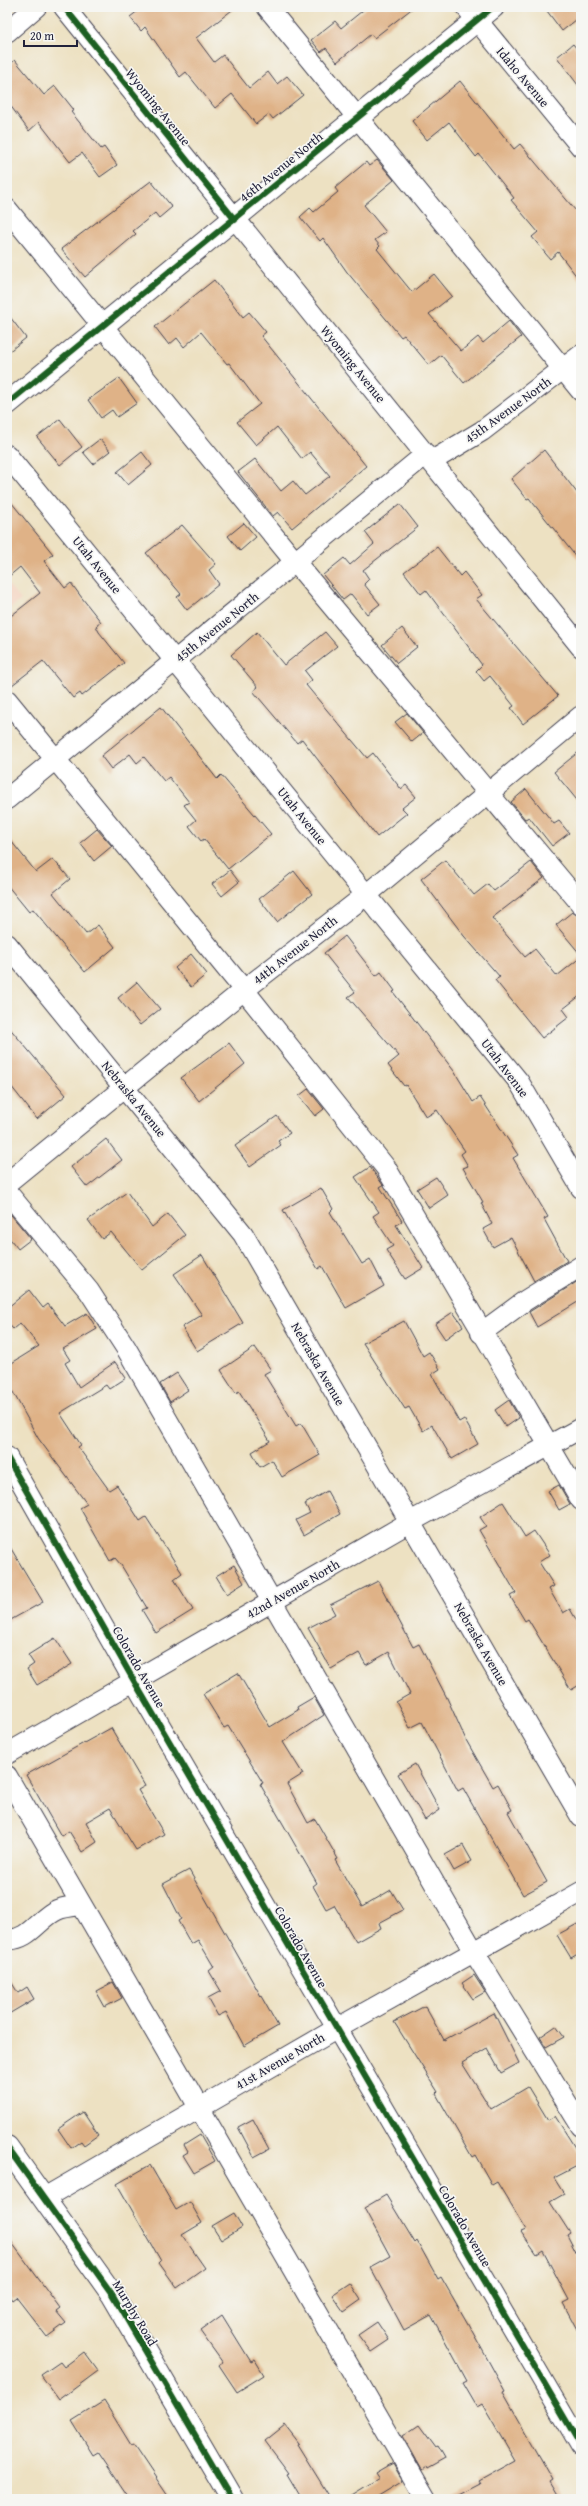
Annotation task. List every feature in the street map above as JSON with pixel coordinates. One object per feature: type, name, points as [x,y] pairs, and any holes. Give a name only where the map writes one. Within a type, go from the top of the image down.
[{"type":"main road","name":"46th Avenue North","points":[[7,404],[359,119],[471,14],[493,7]]},
{"type":"main road","name":"Murphy Road","points":[[7,2146],[112,2294],[232,2499]]},
{"type":"street","points":[[7,32],[36,7]]},
{"type":"street","name":"Wyoming Avenue","points":[[64,7],[234,220],[429,457],[581,647]]},
{"type":"street","points":[[267,7],[565,368],[581,391]]},
{"type":"street","name":"Idaho Avenue","points":[[471,14],[581,147]]},
{"type":"street","points":[[7,209],[105,326],[296,563],[581,904]]},
{"type":"street","name":"45th Avenue North","points":[[7,799],[175,660],[429,457],[482,431],[581,355]]},
{"type":"street","name":"Utah Avenue","points":[[7,455],[519,1082],[581,1188]]},
{"type":"street","points":[[7,700],[244,990],[386,1168],[430,1241],[481,1333],[547,1446],[581,1500]]},
{"type":"street","name":"44th Avenue North","points":[[7,1184],[244,990],[366,895],[581,716]]},
{"type":"street","name":"Nebraska Avenue","points":[[7,944],[125,1086],[243,1234],[581,1818]]},
{"type":"street","points":[[7,1192],[89,1291],[146,1382],[474,1952],[581,2126]]},
{"type":"street","points":[[481,1333],[526,1300],[581,1266]]},
{"type":"street","name":"42nd Avenue North","points":[[7,1754],[410,1522],[581,1428]]},
{"type":"street","name":"Colorado Avenue","points":[[7,1457],[134,1681],[581,2446]]},
{"type":"street","points":[[7,1776],[426,2499]]},
{"type":"street","name":"41st Avenue North","points":[[44,2198],[336,2029],[581,1892]]},
{"type":"street","points":[[7,1939],[11,1940],[32,1931],[56,1910],[81,1905]]},
{"type":"shaded area","points":[[7,583],[21,600],[7,611]]},
{"type":"building","points":[[143,7],[236,7],[196,38],[214,62],[223,55],[249,88],[268,72],[277,84],[287,76],[303,95],[273,119],[269,114],[256,124],[232,94],[215,108],[186,72],[180,77],[145,27],[141,31],[130,17]]},
{"type":"building","points":[[367,7],[414,7],[374,38],[371,34],[337,62],[326,48],[321,52],[311,40],[335,21],[341,28]]},
{"type":"building","points":[[544,7],[581,7],[581,16],[562,31]]},
{"type":"building","points":[[573,44],[581,54],[581,89],[557,57]]},
{"type":"building","points":[[15,60],[44,95],[55,86],[74,110],[71,112],[101,149],[104,147],[117,165],[100,177],[82,153],[70,162],[39,122],[29,131],[7,101],[7,67]]},
{"type":"building","points":[[460,81],[514,149],[520,144],[581,217],[581,282],[558,252],[550,259],[532,237],[538,232],[511,200],[514,198],[479,154],[476,157],[449,122],[427,140],[412,121]]},
{"type":"building","points":[[377,160],[394,180],[364,205],[386,232],[375,240],[380,246],[377,249],[412,292],[434,274],[452,296],[429,314],[461,351],[478,337],[483,343],[509,321],[521,337],[464,383],[441,355],[429,365],[404,335],[401,337],[347,272],[323,238],[320,241],[300,217],[310,208],[314,212],[338,192],[335,188],[366,162],[369,166]]},
{"type":"building","points":[[151,181],[172,207],[159,218],[155,213],[133,231],[136,234],[85,277],[61,249]]},
{"type":"building","points":[[214,280],[243,317],[249,312],[266,332],[261,336],[366,466],[292,528],[278,512],[273,516],[238,472],[255,459],[281,491],[293,481],[305,495],[330,476],[310,452],[302,459],[277,427],[256,445],[237,422],[260,404],[229,363],[227,364],[201,332],[184,347],[177,338],[169,345],[155,327]]},
{"type":"building","points":[[7,313],[26,338],[7,353]]},
{"type":"building","points":[[119,378],[137,403],[117,417],[112,410],[101,418],[88,400]]},
{"type":"building","points":[[60,419],[82,447],[60,465],[37,437]]},
{"type":"building","points":[[100,439],[110,451],[93,464],[83,452]]},
{"type":"building","points":[[544,450],[581,498],[581,563],[529,498],[527,499],[511,479]]},
{"type":"building","points":[[142,452],[152,465],[128,485],[117,472]]},
{"type":"building","points":[[7,497],[53,554],[44,561],[65,588],[71,583],[101,622],[96,626],[99,632],[124,663],[82,696],[80,693],[73,698],[43,661],[7,689],[7,619],[40,593],[20,567],[7,578]]},
{"type":"building","points":[[400,504],[418,527],[363,570],[369,579],[364,584],[380,604],[367,614],[351,594],[343,600],[323,575],[344,558],[350,565],[374,544],[365,532]]},
{"type":"building","points":[[244,523],[256,537],[240,551],[228,536]]},
{"type":"building","points":[[182,525],[216,564],[209,570],[219,584],[187,610],[177,597],[181,594],[146,553]]},
{"type":"building","points":[[437,547],[460,576],[464,572],[482,595],[476,599],[558,696],[523,724],[511,708],[514,706],[490,676],[484,681],[476,671],[482,665],[426,590],[421,594],[404,572]]},
{"type":"building","points":[[402,628],[417,647],[397,663],[382,645]]},
{"type":"building","points":[[257,632],[284,665],[325,632],[337,646],[305,671],[312,680],[306,685],[367,758],[373,753],[401,789],[406,785],[416,797],[402,808],[407,813],[377,837],[302,739],[297,743],[253,691],[258,687],[231,655]]},
{"type":"building","points":[[161,707],[217,779],[221,775],[271,834],[228,869],[204,839],[201,841],[189,826],[196,820],[184,805],[189,802],[169,777],[164,781],[144,757],[137,763],[130,754],[111,769],[101,756]]},
{"type":"building","points":[[407,713],[423,733],[412,742],[395,722]]},
{"type":"building","points":[[581,750],[581,805],[554,772]]},
{"type":"building","points":[[526,789],[554,824],[559,821],[569,833],[552,846],[529,817],[525,819],[511,802]]},
{"type":"building","points":[[97,829],[112,846],[94,861],[80,843]]},
{"type":"building","points":[[7,836],[36,872],[53,859],[70,879],[53,893],[86,934],[98,925],[115,947],[85,972],[33,909],[29,912],[7,885]]},
{"type":"building","points":[[445,860],[474,895],[488,884],[494,891],[531,862],[544,878],[492,918],[525,957],[535,949],[557,976],[581,957],[581,995],[563,1009],[569,1017],[542,1038],[495,980],[500,977],[464,936],[421,879]]},
{"type":"building","points":[[230,870],[239,882],[222,896],[212,884]]},
{"type":"building","points":[[294,871],[312,894],[277,922],[259,899]]},
{"type":"building","points":[[572,912],[581,918],[581,955],[556,925]]},
{"type":"building","points":[[345,936],[376,976],[381,972],[395,991],[393,992],[454,1071],[473,1102],[480,1097],[518,1155],[513,1158],[548,1217],[544,1219],[567,1261],[534,1281],[511,1237],[493,1247],[483,1229],[492,1224],[481,1203],[483,1202],[463,1168],[468,1166],[461,1154],[465,1151],[437,1110],[426,1117],[406,1085],[404,1086],[388,1065],[399,1056],[348,997],[355,992],[324,953]]},
{"type":"building","points":[[191,954],[207,974],[191,987],[175,968]]},
{"type":"building","points":[[137,982],[160,1009],[140,1025],[118,998]]},
{"type":"building","points":[[7,1025],[66,1095],[37,1119],[7,1081]]},
{"type":"building","points":[[229,1043],[245,1064],[199,1101],[181,1078]]},
{"type":"building","points":[[308,1089],[324,1109],[315,1116],[299,1096]]},
{"type":"building","points":[[277,1116],[290,1133],[278,1141],[281,1145],[250,1167],[235,1146]]},
{"type":"building","points":[[106,1139],[122,1160],[87,1187],[71,1167]]},
{"type":"building","points":[[370,1167],[383,1185],[380,1187],[402,1221],[396,1225],[423,1268],[405,1279],[386,1250],[393,1246],[373,1216],[379,1212],[355,1177]]},
{"type":"building","points":[[436,1177],[448,1195],[429,1208],[417,1189]]},
{"type":"building","points":[[321,1188],[333,1209],[330,1212],[362,1264],[370,1259],[384,1286],[346,1308],[322,1266],[318,1269],[283,1210]]},
{"type":"building","points":[[127,1192],[152,1227],[168,1214],[185,1235],[142,1270],[111,1232],[102,1239],[88,1220]]},
{"type":"building","points":[[7,1210],[31,1239],[18,1249],[7,1235]]},
{"type":"building","points":[[202,1255],[243,1323],[197,1351],[182,1327],[202,1315],[174,1274]]},
{"type":"building","points":[[578,1281],[581,1287],[581,1300],[537,1327],[529,1312]]},
{"type":"building","points":[[29,1290],[43,1308],[48,1304],[65,1326],[87,1313],[97,1329],[63,1349],[70,1360],[65,1363],[79,1387],[115,1362],[126,1378],[109,1389],[106,1385],[60,1413],[81,1445],[78,1447],[109,1490],[117,1485],[140,1521],[146,1517],[182,1573],[174,1579],[193,1610],[156,1633],[142,1610],[147,1608],[121,1565],[115,1558],[110,1561],[80,1508],[87,1504],[38,1438],[7,1381],[7,1366],[39,1346],[20,1323],[13,1329],[7,1322],[7,1308]]},
{"type":"building","points":[[453,1312],[463,1326],[445,1339],[435,1324]]},
{"type":"building","points":[[404,1321],[423,1356],[429,1352],[440,1369],[432,1374],[435,1380],[459,1422],[464,1419],[478,1444],[452,1459],[432,1425],[423,1431],[409,1407],[405,1409],[363,1343]]},
{"type":"building","points":[[255,1347],[271,1370],[264,1374],[296,1426],[301,1423],[320,1455],[282,1477],[272,1460],[260,1467],[252,1452],[270,1441],[239,1391],[236,1393],[221,1370]]},
{"type":"building","points":[[177,1373],[188,1390],[170,1402],[160,1384]]},
{"type":"building","points":[[509,1400],[519,1418],[506,1427],[495,1410]]},
{"type":"building","points":[[559,1485],[570,1504],[559,1510],[548,1491]]},
{"type":"building","points":[[327,1491],[340,1514],[304,1535],[296,1520],[310,1513],[305,1504]]},
{"type":"building","points":[[503,1502],[525,1537],[534,1531],[550,1555],[539,1562],[554,1586],[549,1589],[563,1613],[570,1609],[581,1628],[581,1684],[571,1690],[528,1619],[525,1621],[510,1596],[516,1593],[479,1530],[486,1526],[480,1517]]},
{"type":"building","points":[[7,1542],[43,1602],[7,1622]]},
{"type":"building","points":[[234,1565],[244,1583],[227,1594],[216,1576]]},
{"type":"building","points":[[378,1581],[413,1647],[419,1644],[447,1698],[466,1740],[493,1787],[498,1784],[512,1810],[508,1812],[547,1882],[523,1895],[463,1788],[458,1791],[422,1722],[410,1728],[396,1702],[410,1694],[389,1652],[366,1665],[359,1653],[331,1669],[308,1628],[335,1614],[330,1605]]},
{"type":"building","points":[[55,1638],[72,1664],[37,1685],[27,1669],[34,1664],[28,1655]]},
{"type":"building","points":[[238,1673],[270,1727],[298,1710],[297,1707],[314,1697],[324,1715],[283,1742],[303,1774],[287,1784],[308,1823],[315,1819],[338,1859],[335,1860],[362,1907],[391,1890],[403,1910],[379,1923],[381,1928],[356,1942],[334,1905],[326,1909],[313,1886],[317,1883],[260,1784],[263,1783],[228,1726],[224,1728],[203,1694]]},
{"type":"building","points":[[111,1728],[145,1786],[138,1790],[164,1834],[136,1850],[110,1808],[86,1822],[97,1842],[82,1852],[69,1831],[61,1836],[26,1775]]},
{"type":"building","points":[[415,1764],[440,1810],[425,1820],[398,1774]]},
{"type":"building","points":[[463,1845],[472,1861],[454,1871],[445,1855]]},
{"type":"building","points":[[189,1870],[278,2026],[244,2046],[226,2012],[218,2016],[208,1998],[221,1991],[209,1971],[214,1967],[198,1940],[191,1944],[178,1921],[181,1919],[163,1884]]},
{"type":"building","points":[[581,1922],[581,1952],[571,1958],[557,1935]]},
{"type":"building","points":[[7,1975],[18,1993],[27,1987],[34,1999],[7,2015]]},
{"type":"building","points":[[474,1975],[485,1992],[473,1999],[462,1983]]},
{"type":"building","points":[[113,1982],[122,1998],[105,2007],[96,1991]]},
{"type":"building","points":[[425,2006],[444,2040],[494,2013],[519,2063],[501,2073],[487,2048],[462,2063],[491,2109],[528,2087],[548,2120],[555,2116],[581,2157],[581,2164],[554,2178],[564,2194],[550,2202],[570,2233],[567,2235],[581,2262],[581,2337],[563,2303],[569,2300],[543,2251],[537,2255],[521,2232],[526,2230],[497,2182],[492,2185],[475,2155],[472,2157],[436,2094],[438,2092],[394,2022]]},
{"type":"building","points":[[556,2026],[564,2037],[546,2047],[540,2037]]},
{"type":"building","points":[[83,2112],[98,2135],[84,2145],[81,2141],[71,2148],[58,2129]]},
{"type":"building","points":[[253,2119],[269,2149],[254,2157],[238,2127]]},
{"type":"building","points":[[200,2135],[215,2161],[194,2173],[183,2155],[188,2152],[184,2145]]},
{"type":"building","points":[[150,2165],[176,2210],[190,2202],[202,2223],[182,2235],[205,2268],[177,2288],[159,2263],[161,2261],[117,2184]]},
{"type":"building","points":[[386,2195],[415,2243],[417,2241],[438,2279],[441,2277],[467,2322],[505,2391],[503,2392],[553,2480],[550,2482],[560,2499],[452,2499],[481,2484],[479,2481],[515,2461],[482,2404],[477,2407],[463,2383],[467,2381],[431,2315],[404,2330],[370,2267],[390,2256],[364,2208]]},
{"type":"building","points":[[234,2213],[242,2227],[221,2240],[212,2226]]},
{"type":"building","points":[[7,2236],[60,2308],[56,2311],[66,2323],[47,2337],[16,2297],[12,2300],[7,2293]]},
{"type":"building","points":[[350,2283],[361,2300],[344,2312],[332,2295]]},
{"type":"building","points":[[222,2315],[251,2362],[255,2360],[264,2375],[237,2392],[219,2365],[223,2363],[200,2331]]},
{"type":"building","points":[[377,2322],[389,2340],[371,2352],[358,2335]]},
{"type":"building","points":[[84,2352],[98,2371],[59,2400],[41,2375],[60,2362],[64,2367]]},
{"type":"building","points":[[104,2401],[131,2445],[133,2444],[170,2499],[130,2499],[98,2452],[93,2455],[72,2421]]},
{"type":"building","points":[[285,2425],[299,2443],[297,2444],[331,2499],[302,2499],[287,2474],[289,2473],[265,2441]]},
{"type":"building","points":[[419,2425],[436,2448],[438,2447],[445,2459],[427,2469],[426,2467],[422,2470],[403,2436]]},
{"type":"building","points":[[392,2463],[403,2482],[375,2499],[347,2499],[379,2479],[375,2473]]},
{"type":"cycle path","points":[[64,7],[235,220]]},
{"type":"cycle path","points":[[7,404],[493,7]]},
{"type":"cycle path","points":[[7,1457],[134,1681],[581,2446]]},
{"type":"cycle path","points":[[7,2147],[112,2294],[232,2499]]}]
